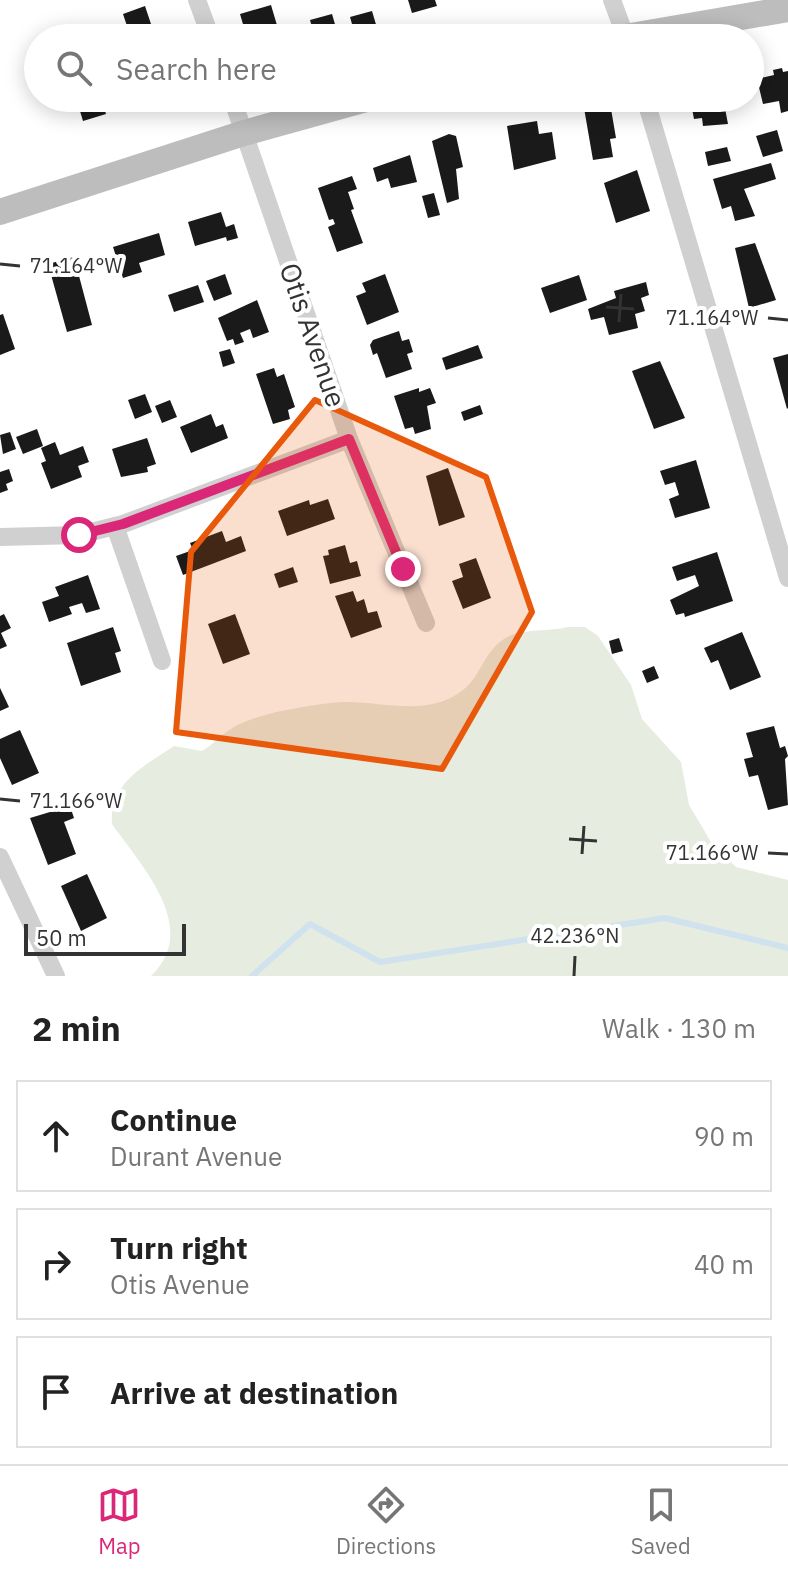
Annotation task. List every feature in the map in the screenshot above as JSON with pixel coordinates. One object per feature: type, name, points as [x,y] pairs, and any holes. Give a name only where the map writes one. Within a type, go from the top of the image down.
[{"type":"main road","points":[[703,24],[788,9]]},
{"type":"main road","points":[[0,212],[244,133],[320,112]]},
{"type":"street","points":[[197,0],[206,24]]},
{"type":"street","points":[[612,0],[620,24]]},
{"type":"street","name":"Otis Avenue","points":[[237,112],[349,439],[426,623]]},
{"type":"street","points":[[649,112],[788,578]]},
{"type":"street","points":[[0,537],[79,535],[115,526],[349,439]]},
{"type":"street","points":[[115,526],[162,661]]},
{"type":"street","points":[[0,857],[56,976]]},
{"type":"highlighted area","points":[[315,400],[486,477],[532,612],[442,769],[176,732],[191,552]]},
{"type":"shaded area","points":[[585,627],[598,636],[631,685],[642,719],[681,762],[689,805],[714,847],[736,867],[788,880],[788,976],[151,976],[165,957],[170,938],[169,918],[151,878],[112,824],[116,797],[140,769],[174,746],[202,751],[241,724],[280,712],[331,703],[417,706],[446,700],[467,687],[489,654],[504,639],[518,633]]},
{"type":"building","points":[[408,0],[435,0],[437,6],[412,13]]},
{"type":"building","points":[[271,5],[277,24],[243,24],[240,14]]},
{"type":"building","points":[[145,6],[151,24],[126,24],[123,14]]},
{"type":"building","points":[[372,11],[376,24],[352,24],[350,17]]},
{"type":"building","points":[[332,14],[335,24],[311,24],[310,20]]},
{"type":"building","points":[[782,68],[783,72],[788,71],[788,111],[781,113],[779,101],[764,104],[764,77],[774,75],[773,70]]},
{"type":"building","points":[[80,112],[105,112],[106,114],[83,121]]},
{"type":"building","points":[[585,112],[612,112],[616,138],[610,139],[613,157],[593,160]]},
{"type":"building","points":[[693,112],[726,112],[728,124],[703,126],[702,118],[694,119]]},
{"type":"building","points":[[537,121],[539,134],[552,132],[556,159],[514,170],[507,126]]},
{"type":"building","points":[[777,130],[783,151],[763,157],[756,136]]},
{"type":"building","points":[[449,134],[456,136],[463,167],[456,169],[459,199],[447,203],[432,141]]},
{"type":"building","points":[[727,147],[731,161],[708,166],[705,152]]},
{"type":"building","points":[[410,155],[417,182],[391,188],[388,178],[377,182],[373,168]]},
{"type":"building","points":[[771,163],[776,179],[744,189],[755,216],[735,221],[731,206],[722,209],[713,179]]},
{"type":"building","points":[[637,170],[650,211],[616,223],[604,183]]},
{"type":"building","points":[[352,176],[357,189],[348,192],[363,243],[337,252],[328,227],[335,224],[333,219],[329,220],[318,188]]},
{"type":"building","points":[[434,193],[440,215],[428,218],[422,196]]},
{"type":"building","points":[[221,212],[226,227],[234,224],[238,238],[227,241],[226,237],[195,246],[188,222]]},
{"type":"building","points":[[159,233],[165,255],[139,263],[142,272],[123,278],[113,247]]},
{"type":"building","points":[[755,243],[776,300],[749,308],[735,248]]},
{"type":"building","points":[[74,257],[92,325],[67,332],[48,264]]},
{"type":"building","points":[[225,274],[232,294],[214,301],[206,281]]},
{"type":"building","points":[[385,274],[399,312],[367,325],[356,296],[366,292],[362,283]]},
{"type":"building","points":[[579,275],[587,300],[550,313],[541,288]]},
{"type":"building","points":[[646,282],[649,295],[641,298],[645,311],[635,314],[638,328],[609,335],[604,317],[591,320],[588,309],[616,298],[614,291]]},
{"type":"building","points":[[198,285],[204,302],[174,312],[168,295]]},
{"type":"building","points":[[257,300],[269,332],[253,338],[250,329],[240,333],[244,342],[235,345],[233,339],[227,341],[218,318]]},
{"type":"building","points":[[3,314],[15,349],[0,355],[0,315]]},
{"type":"building","points":[[399,331],[402,341],[409,339],[413,352],[407,354],[412,369],[386,378],[377,353],[373,355],[370,345],[373,340]]},
{"type":"building","points":[[478,345],[483,358],[446,370],[442,358]]},
{"type":"building","points":[[230,349],[235,363],[223,367],[219,352]]},
{"type":"building","points":[[788,354],[788,408],[787,409],[773,358]]},
{"type":"building","points":[[660,361],[685,418],[654,429],[632,371]]},
{"type":"building","points":[[274,368],[277,377],[284,374],[295,407],[288,410],[290,419],[273,424],[256,374]]},
{"type":"building","points":[[419,388],[419,392],[430,388],[436,403],[427,406],[431,429],[415,434],[413,427],[405,429],[394,396]]},
{"type":"building","points":[[145,394],[152,412],[135,419],[128,400]]},
{"type":"building","points":[[170,400],[177,417],[162,423],[155,406]]},
{"type":"building","points":[[480,405],[483,414],[464,421],[461,412]]},
{"type":"building","points":[[211,414],[216,427],[223,424],[228,438],[191,453],[180,427]]},
{"type":"building","points":[[37,429],[43,446],[23,454],[16,437]]},
{"type":"building","points":[[10,432],[16,449],[3,454],[0,435]]},
{"type":"building","points":[[147,438],[156,464],[147,467],[148,472],[121,477],[112,449]]},
{"type":"building","points":[[55,442],[60,455],[83,446],[89,462],[78,466],[82,477],[51,489],[41,463],[46,461],[41,448]]},
{"type":"building","points":[[696,460],[710,508],[675,518],[669,499],[679,495],[675,482],[665,485],[660,471]]},
{"type":"building","points":[[448,468],[465,517],[439,526],[426,476]]},
{"type":"building","points":[[9,469],[13,481],[6,484],[8,490],[0,493],[0,472]]},
{"type":"building","points":[[328,499],[335,519],[287,536],[278,511],[309,500],[310,505]]},
{"type":"building","points":[[222,531],[226,542],[241,536],[246,551],[183,575],[176,556],[193,550],[190,543]]},
{"type":"building","points":[[345,545],[350,563],[357,561],[361,576],[330,584],[323,556],[329,555],[328,550]]},
{"type":"building","points":[[717,552],[733,601],[685,617],[684,613],[676,615],[670,600],[699,586],[695,575],[677,581],[672,567]]},
{"type":"building","points":[[476,558],[491,598],[463,609],[452,581],[463,577],[459,564]]},
{"type":"building","points":[[293,567],[298,582],[279,588],[274,574]]},
{"type":"building","points":[[88,575],[100,609],[86,613],[82,603],[69,607],[72,614],[49,622],[42,602],[59,596],[55,587]]},
{"type":"building","points":[[353,591],[357,602],[364,599],[368,613],[377,611],[382,627],[351,638],[335,596]]},
{"type":"building","points":[[4,614],[11,628],[1,633],[7,646],[0,649],[0,616]]},
{"type":"building","points":[[235,614],[250,654],[223,664],[208,624]]},
{"type":"building","points":[[113,627],[121,651],[115,653],[121,672],[81,686],[67,643]]},
{"type":"building","points":[[742,632],[761,677],[730,690],[718,660],[711,663],[704,648]]},
{"type":"building","points":[[619,638],[623,651],[612,654],[609,641]]},
{"type":"building","points":[[654,666],[659,678],[647,683],[642,671]]},
{"type":"building","points":[[0,688],[9,707],[0,711]]},
{"type":"building","points":[[774,726],[780,748],[785,746],[788,756],[785,759],[788,805],[768,810],[758,775],[749,777],[744,759],[753,757],[746,733]]},
{"type":"building","points":[[20,730],[39,773],[12,785],[0,758],[0,739]]},
{"type":"building","points":[[70,806],[74,818],[64,822],[76,854],[48,865],[30,818]]},
{"type":"building","points":[[87,874],[107,918],[81,931],[61,886]]},
{"type":"waterway","points":[[252,976],[310,924],[380,962],[665,918],[788,948]]},
{"type":"route","points":[[79,535],[123,524],[349,439],[403,569]]}]
